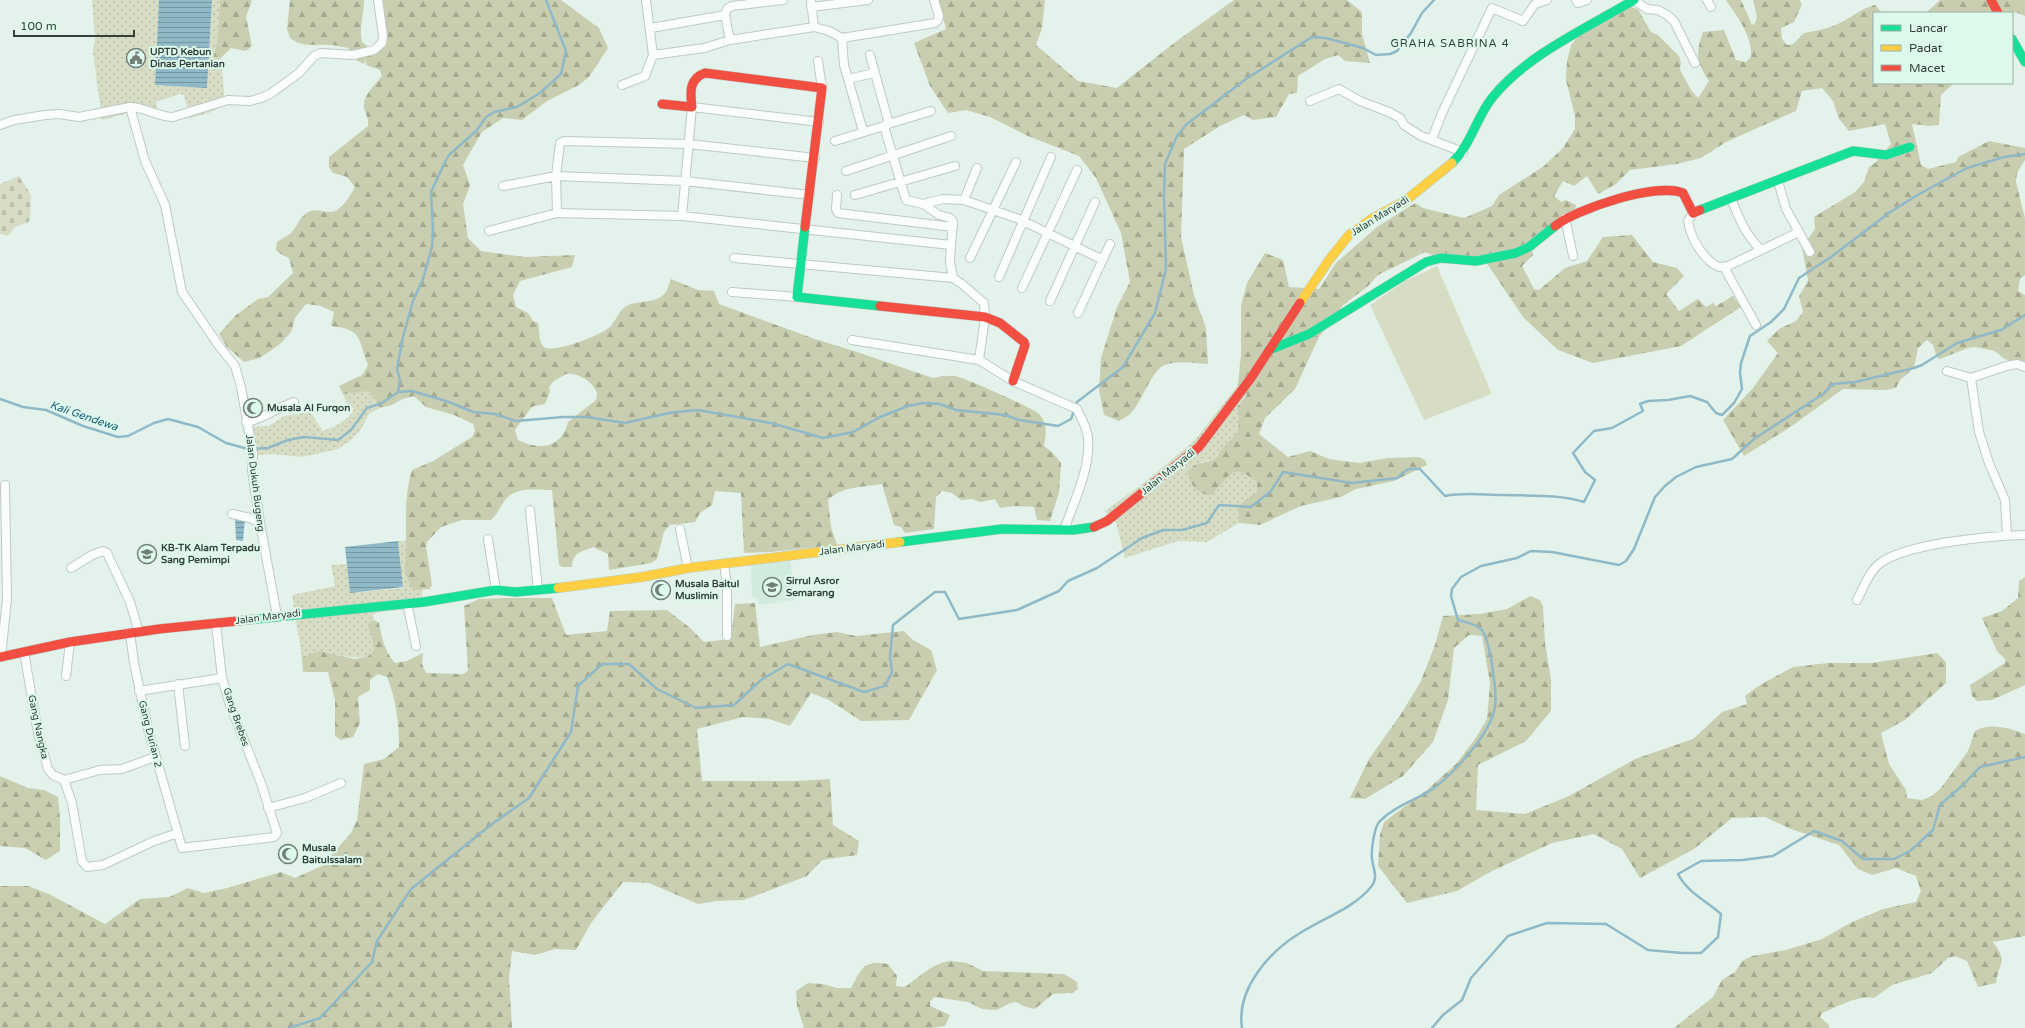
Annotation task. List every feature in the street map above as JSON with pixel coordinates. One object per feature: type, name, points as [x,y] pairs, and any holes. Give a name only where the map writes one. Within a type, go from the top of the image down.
[{"type":"street","points":[[0,124],[45,115],[59,114],[79,117],[130,107],[138,107],[167,117],[173,117],[228,100],[250,101],[270,94],[299,73],[318,54],[325,52],[353,55],[374,50],[378,47],[382,43],[383,36],[378,0]]},
{"type":"street","points":[[622,85],[645,76],[653,55],[651,28],[646,0]]},
{"type":"street","points":[[730,40],[725,15],[727,9],[732,6],[783,0]]},
{"type":"street","points":[[814,27],[811,3],[868,0]]},
{"type":"street","points":[[653,55],[704,48],[730,40],[814,27],[829,31],[842,38],[935,23],[939,16],[934,0]]},
{"type":"street","points":[[1432,139],[1442,113],[1492,8],[1523,21],[1535,4],[1547,0]]},
{"type":"street","points":[[1576,0],[1578,3],[1587,0]]},
{"type":"street","points":[[1634,0],[1647,9],[1658,10],[1674,21],[1695,63]]},
{"type":"street","name":"Jalan Maryadi","points":[[1,657],[70,642],[135,632],[407,603],[496,590],[516,592],[572,587],[642,577],[688,568],[1002,529],[1064,530],[1089,528],[1107,521],[1193,453],[1220,420],[1343,241],[1356,229],[1405,201],[1436,179],[1463,152],[1491,99],[1511,76],[1527,64],[1634,0]]},
{"type":"street","points":[[1991,0],[1997,12]]},
{"type":"street","points":[[651,28],[725,15]]},
{"type":"street","points":[[842,38],[844,65],[863,131]]},
{"type":"street","points":[[2013,41],[2025,62]]},
{"type":"street","points":[[870,54],[900,181],[906,200],[923,204],[939,215],[950,218],[953,222],[950,262],[953,278]]},
{"type":"street","points":[[797,297],[819,122],[822,88],[818,61]]},
{"type":"street","points":[[848,80],[874,72]]},
{"type":"street","points":[[682,216],[692,107],[690,88],[692,81],[696,77],[705,73],[822,88]]},
{"type":"street","points":[[1310,101],[1339,89],[1360,101],[1389,112],[1400,118],[1411,130],[1463,152]]},
{"type":"street","points":[[662,104],[819,122]]},
{"type":"street","name":"Jalan Dukuh Bugeng","points":[[130,107],[145,160],[165,205],[182,292],[219,346],[235,366],[241,387],[246,422],[253,454],[252,470],[277,616]]},
{"type":"street","points":[[835,141],[931,111]]},
{"type":"street","points":[[846,170],[951,136]]},
{"type":"street","points":[[557,213],[556,176],[560,143],[564,140],[689,144],[815,158]]},
{"type":"street","points":[[1799,232],[1719,268],[1711,262],[1695,240],[1689,229],[1688,221],[1693,213],[1853,151],[1886,155],[1910,147]]},
{"type":"street","points":[[999,277],[1051,157]]},
{"type":"street","points":[[970,258],[1016,162]]},
{"type":"street","points":[[855,195],[955,166]]},
{"type":"street","points":[[964,200],[977,168]]},
{"type":"street","points":[[1022,288],[1077,170]]},
{"type":"street","points":[[503,186],[556,176],[685,181],[810,195]]},
{"type":"street","points":[[1778,181],[1786,209],[1810,252]]},
{"type":"street","points":[[1269,350],[1309,334],[1357,306],[1426,262],[1440,258],[1476,261],[1516,253],[1528,247],[1565,218],[1610,201],[1671,188],[1683,194],[1693,213]]},
{"type":"street","points":[[837,195],[836,209],[838,213],[953,227]]},
{"type":"street","points":[[1731,198],[1742,227],[1751,240],[1760,249]]},
{"type":"street","points":[[923,204],[943,199],[964,200],[1023,222],[1103,260]]},
{"type":"street","points":[[1050,302],[1095,202]]},
{"type":"street","points":[[489,231],[557,213],[682,216],[951,245]]},
{"type":"street","points":[[1565,218],[1573,256]]},
{"type":"street","points":[[1078,313],[1110,244]]},
{"type":"street","points":[[734,258],[953,278],[984,303],[985,317],[979,360]]},
{"type":"street","points":[[1724,267],[1756,325]]},
{"type":"street","points":[[732,292],[797,297],[985,317],[1000,323],[1024,342],[1025,345],[1013,382]]},
{"type":"street","points":[[852,340],[979,360],[1013,382],[1074,408],[1086,428],[1088,448],[1079,492],[1064,530]]},
{"type":"street","points":[[1947,371],[1970,378],[2006,366],[2017,364],[2025,367]]},
{"type":"street","points":[[1970,378],[1979,432],[1989,463],[2005,500],[2007,535]]},
{"type":"street","name":"Jalan Dukuh Bugeng","points":[[246,422],[263,418],[285,404],[294,402]]},
{"type":"street","points":[[1,657],[7,598],[5,485]]},
{"type":"street","points":[[530,510],[538,590]]},
{"type":"street","points":[[232,514],[250,518],[260,523]]},
{"type":"street","points":[[680,529],[688,568]]},
{"type":"street","points":[[1857,600],[1879,564],[1895,556],[1930,545],[2007,535],[2025,535]]},
{"type":"street","points":[[488,539],[496,590]]},
{"type":"street","name":"Gang Durian 2","points":[[71,568],[92,555],[103,551],[106,553],[130,602],[135,632],[139,691],[155,757],[178,833]]},
{"type":"street","points":[[724,564],[727,586],[727,636]]},
{"type":"street","points":[[407,603],[416,646]]},
{"type":"street","name":"Gang Brebes","points":[[178,833],[183,849],[274,837],[277,833],[261,783],[240,733],[222,678],[216,624]]},
{"type":"street","points":[[66,676],[70,642]]},
{"type":"street","name":"Gang Nangka","points":[[24,652],[38,733],[48,769],[56,778],[64,780]]},
{"type":"street","points":[[139,691],[222,678]]},
{"type":"street","points":[[178,684],[185,746]]},
{"type":"street","points":[[155,757],[122,769],[100,770],[64,780],[72,803],[82,861],[87,867],[92,868],[103,865],[154,841],[178,833]]},
{"type":"street","points":[[268,808],[305,798],[341,783]]},
{"type":"shaded area","name":"Sirrul Asror Semarang","points":[[790,558],[795,600],[760,605],[758,599],[752,597],[751,562]]},
{"type":"green space","points":[[92,0],[159,0],[155,85],[207,88],[212,0],[220,0],[218,35],[214,57],[221,58],[225,104],[209,113],[190,118],[184,95],[180,94],[156,102],[159,119],[136,111],[102,120],[93,52],[95,37]]},
{"type":"green space","points":[[220,0],[252,0],[246,17],[252,46],[246,51],[231,48],[221,58],[214,57],[218,35]]},
{"type":"green space","points":[[290,0],[364,0],[361,32],[362,42],[375,52],[386,35],[383,0],[561,0],[599,28],[608,48],[589,77],[579,85],[547,101],[522,120],[503,118],[482,132],[463,165],[470,185],[463,204],[468,238],[481,251],[525,257],[575,255],[572,267],[520,281],[513,295],[516,307],[528,313],[533,321],[538,323],[542,345],[549,348],[557,348],[588,339],[610,327],[625,307],[661,297],[666,292],[671,279],[698,290],[714,291],[719,304],[815,339],[933,378],[955,376],[961,378],[1035,411],[1044,422],[1046,434],[1044,446],[1052,452],[1061,463],[1059,493],[1050,521],[1037,520],[1034,507],[1014,506],[1000,508],[995,499],[980,502],[972,499],[961,500],[952,493],[942,491],[936,497],[934,529],[905,533],[901,527],[894,525],[882,484],[846,490],[834,495],[828,500],[831,527],[837,545],[771,552],[744,553],[741,493],[715,491],[712,505],[700,513],[695,522],[670,525],[664,532],[657,559],[651,563],[609,570],[608,554],[593,547],[575,556],[572,562],[572,567],[562,567],[559,565],[552,490],[521,490],[510,495],[506,499],[491,520],[462,520],[441,527],[427,542],[426,546],[432,585],[430,589],[417,590],[411,588],[405,569],[406,506],[412,470],[433,461],[472,437],[475,431],[473,424],[454,415],[426,407],[414,396],[380,408],[369,391],[343,394],[339,386],[362,375],[368,365],[358,337],[349,330],[331,326],[334,312],[321,306],[306,304],[295,318],[291,332],[280,344],[260,358],[244,362],[227,347],[219,334],[236,315],[258,299],[268,297],[293,273],[289,258],[276,250],[277,242],[290,234],[302,217],[308,212],[314,210],[334,211],[342,206],[351,194],[355,187],[347,177],[333,173],[329,167],[329,157],[368,126],[368,119],[364,108],[365,99],[382,76],[380,70],[366,65],[366,59],[364,64],[356,60],[348,48],[334,45],[309,45],[299,43],[290,38],[287,29]],"holes":[[[566,374],[580,376],[592,385],[597,393],[596,400],[568,422],[565,431],[555,442],[549,445],[541,446],[518,440],[515,430],[531,408],[545,404],[550,392],[549,387],[554,381]]]},
{"type":"green space","points":[[938,0],[1045,0],[1042,28],[1036,45],[1078,81],[1117,88],[1174,43],[1234,0],[1347,0],[1362,12],[1362,34],[1370,63],[1345,61],[1338,55],[1325,59],[1298,76],[1297,93],[1289,94],[1276,117],[1253,120],[1244,115],[1220,126],[1184,149],[1181,237],[1194,295],[1206,328],[1208,364],[1186,362],[1170,363],[1160,368],[1134,409],[1129,415],[1119,421],[1104,415],[1099,390],[1101,358],[1117,307],[1130,282],[1121,233],[1096,178],[1079,156],[1028,136],[990,117],[966,110],[948,113],[930,86],[914,43],[946,29]]},
{"type":"green space","points":[[1726,0],[1741,0],[1752,25],[1755,23],[1757,17],[1753,0],[1799,0],[1802,4],[1794,22],[1781,28],[1782,39],[1787,45],[1793,44],[1804,33],[1834,26],[1865,8],[1875,5],[1881,12],[1873,12],[1873,84],[1953,84],[1941,95],[1939,125],[1930,126],[1912,124],[1921,165],[1928,169],[1956,162],[1958,157],[1989,141],[2025,148],[2025,160],[2017,173],[2016,182],[2025,218],[2025,275],[2020,279],[2018,291],[2025,295],[2025,362],[2010,361],[2003,358],[1995,351],[1975,347],[1968,348],[1940,359],[1937,358],[1933,345],[1927,340],[1918,348],[1914,368],[1900,380],[1896,388],[1885,390],[1843,389],[1789,428],[1744,456],[1723,420],[1753,388],[1778,353],[1767,341],[1779,329],[1796,321],[1803,312],[1799,296],[1808,281],[1802,247],[1815,229],[1814,217],[1855,192],[1864,182],[1869,167],[1875,163],[1891,144],[1885,124],[1849,131],[1839,119],[1833,101],[1822,88],[1802,91],[1796,111],[1726,142],[1701,158],[1677,164],[1630,170],[1616,184],[1598,194],[1587,176],[1574,186],[1563,181],[1554,196],[1561,202],[1566,200],[1576,205],[1575,211],[1531,244],[1533,255],[1522,266],[1534,289],[1539,290],[1565,268],[1587,261],[1603,237],[1632,235],[1653,262],[1677,268],[1684,276],[1666,294],[1679,311],[1698,299],[1706,307],[1713,303],[1716,306],[1733,296],[1741,307],[1681,346],[1593,363],[1558,350],[1523,317],[1486,262],[1449,262],[1425,252],[1378,275],[1367,287],[1343,305],[1319,337],[1295,389],[1265,418],[1259,434],[1288,457],[1310,451],[1329,459],[1359,463],[1388,458],[1419,457],[1425,460],[1427,465],[1394,481],[1356,489],[1341,497],[1301,506],[1260,525],[1239,523],[1238,516],[1240,506],[1257,491],[1257,483],[1241,472],[1231,474],[1211,495],[1206,495],[1195,488],[1190,480],[1188,471],[1195,465],[1215,458],[1238,430],[1239,421],[1237,408],[1247,395],[1238,385],[1241,354],[1241,306],[1247,283],[1265,253],[1283,260],[1289,287],[1319,289],[1336,263],[1377,227],[1415,203],[1423,208],[1464,218],[1492,206],[1499,195],[1544,166],[1563,148],[1575,129],[1575,116],[1566,80],[1567,61],[1571,45],[1580,34],[1631,7],[1638,9],[1651,32],[1658,35],[1679,56],[1681,63],[1680,70],[1691,90],[1698,98],[1709,81],[1698,58],[1700,39],[1703,32],[1724,30],[1736,60],[1746,62],[1751,57],[1751,49],[1747,34]]},
{"type":"green space","points":[[1940,0],[2025,0],[2025,16],[2015,12],[2013,14],[2013,12],[1927,12]]},
{"type":"green space","points":[[19,176],[31,195],[29,222],[15,227],[8,236],[0,234],[0,184]]},
{"type":"green space","points":[[1437,266],[1492,394],[1424,420],[1370,305],[1405,281]]},
{"type":"green space","points":[[1238,385],[1247,395],[1237,408],[1240,422],[1235,436],[1214,459],[1200,463],[1217,490],[1230,475],[1239,471],[1250,476],[1257,483],[1257,491],[1240,507],[1238,516],[1239,523],[1207,542],[1178,541],[1125,558],[1116,523],[1105,511],[1145,482],[1194,441]]},
{"type":"green space","points":[[366,390],[369,391],[380,408],[369,414],[360,431],[351,440],[338,449],[303,457],[273,454],[248,456],[243,427],[269,426],[284,416],[310,412],[323,431],[345,420],[354,409],[346,402],[343,394]]},
{"type":"green space","points":[[398,541],[406,541],[407,561],[405,568],[417,590],[422,590],[423,607],[373,614],[374,620],[367,624],[371,634],[374,650],[367,657],[317,654],[302,657],[292,595],[335,586],[331,565],[347,564],[350,593],[403,588]]},
{"type":"green space","points":[[2025,577],[2025,685],[1992,700],[1977,701],[1972,696],[1970,685],[2005,663],[2005,659],[1997,651],[1982,618],[2002,611],[2018,598],[2019,581]]},
{"type":"green space","points":[[1530,596],[1540,600],[1543,607],[1545,643],[1551,679],[1551,711],[1526,741],[1478,765],[1476,810],[1525,814],[1569,796],[1635,759],[1693,739],[1722,712],[1747,704],[1745,696],[1760,685],[1793,667],[1828,663],[1872,663],[1937,653],[1946,662],[1946,683],[1905,720],[1881,733],[1889,764],[1906,790],[1907,798],[1922,800],[1932,796],[1941,788],[1968,751],[1975,731],[1981,728],[1993,726],[2007,728],[2025,734],[2025,936],[1993,942],[2001,954],[2002,959],[1996,983],[1978,987],[1967,961],[1955,956],[1948,958],[1932,973],[1892,985],[1874,998],[1861,998],[1847,1002],[1822,1013],[1820,1017],[1828,1024],[1829,1028],[1674,1028],[1713,997],[1722,980],[1735,972],[1742,961],[1752,956],[1786,950],[1822,939],[1850,923],[1883,909],[1916,902],[1921,891],[1916,876],[1896,868],[1872,875],[1858,869],[1839,845],[1791,829],[1765,817],[1732,818],[1694,849],[1640,878],[1622,849],[1594,834],[1552,843],[1490,872],[1457,891],[1407,903],[1378,866],[1380,834],[1384,822],[1428,789],[1457,763],[1475,739],[1487,719],[1490,683],[1482,636],[1469,635],[1454,648],[1448,700],[1433,742],[1403,776],[1365,799],[1350,798],[1369,759],[1401,714],[1420,683],[1435,645],[1443,616],[1479,614],[1507,609]]},
{"type":"green space","points":[[552,598],[566,635],[607,631],[610,611],[667,610],[689,627],[704,642],[731,639],[735,604],[755,603],[760,647],[813,635],[837,632],[856,636],[904,631],[913,640],[931,650],[937,670],[909,720],[861,721],[829,700],[811,693],[790,726],[769,719],[743,717],[697,729],[702,781],[795,781],[830,779],[833,825],[859,841],[857,855],[822,860],[807,876],[744,900],[716,901],[698,904],[649,883],[623,882],[591,923],[576,950],[555,949],[535,955],[512,951],[509,978],[512,1028],[0,1028],[0,886],[28,886],[49,894],[105,924],[140,899],[169,897],[188,888],[204,893],[227,888],[281,872],[295,878],[322,866],[351,833],[357,820],[364,764],[384,759],[399,747],[398,720],[393,694],[387,677],[378,674],[370,680],[370,690],[358,697],[360,723],[353,737],[341,740],[335,736],[335,700],[328,672],[303,672],[302,657],[318,651],[355,659],[367,657],[374,650],[371,634],[367,624],[374,620],[379,623],[388,654],[395,663],[407,661],[423,653],[422,664],[426,673],[464,674],[468,670],[464,606],[479,599]]},
{"type":"green space","points":[[0,776],[28,788],[44,790],[58,797],[60,818],[60,851],[46,860],[25,848],[0,846]]},
{"type":"green space","points":[[951,961],[967,963],[983,971],[1064,974],[1077,982],[1078,989],[1072,993],[1053,994],[1035,1009],[1023,1006],[1017,1002],[1010,1003],[997,1010],[982,1009],[968,1002],[934,997],[930,1002],[930,1006],[950,1015],[945,1026],[932,1028],[804,1028],[797,1006],[796,991],[808,983],[823,984],[837,988],[851,988],[864,967],[873,963],[880,963],[888,964],[897,976],[896,986],[905,987],[937,964]]},
{"type":"water","points":[[159,0],[212,0],[207,88],[155,85]]},
{"type":"water","points":[[235,518],[245,519],[243,541],[236,540]]},
{"type":"water","points":[[398,541],[403,587],[350,593],[345,547]]},
{"type":"waterway","points":[[398,392],[400,380],[397,369],[403,337],[413,301],[423,279],[432,247],[433,231],[431,192],[445,162],[449,155],[477,130],[486,117],[494,112],[517,107],[540,93],[561,74],[566,51],[546,0]]},
{"type":"waterway","points":[[398,392],[412,391],[449,402],[473,412],[495,414],[516,421],[563,417],[587,417],[625,423],[669,413],[698,410],[771,423],[823,438],[853,432],[880,417],[908,406],[923,403],[940,404],[956,410],[1005,415],[1019,420],[1058,426],[1071,419],[1077,402],[1123,367],[1155,313],[1166,269],[1164,194],[1165,164],[1177,136],[1187,124],[1246,79],[1312,37],[1326,38],[1363,48],[1376,55],[1390,54],[1397,51],[1411,33],[1422,13],[1434,0]]},
{"type":"waterway","points":[[289,1028],[320,1018],[372,962],[377,941],[411,889],[492,824],[529,798],[571,732],[578,686],[602,664],[629,664],[657,689],[696,708],[734,705],[761,680],[788,664],[864,692],[885,686],[892,672],[890,657],[893,625],[935,592],[945,592],[959,619],[1017,610],[1059,591],[1068,581],[1097,568],[1142,538],[1163,530],[1182,530],[1207,523],[1219,505],[1251,507],[1271,491],[1283,472],[1352,483],[1397,478],[1408,469],[1420,469],[1445,496],[1467,494],[1544,496],[1574,499],[1584,502],[1595,480],[1585,472],[1573,453],[1594,431],[1612,428],[1643,411],[1640,404],[1648,401],[1668,400],[1690,396],[1707,402],[1716,413],[1722,415],[1734,403],[1742,389],[1740,373],[1741,363],[1750,336],[1771,322],[1784,309],[1799,278],[1831,257],[1889,213],[1914,197],[1967,168],[2004,157],[2025,154]]},
{"type":"waterway","points":[[1242,1028],[1241,1014],[1244,999],[1257,973],[1266,961],[1288,941],[1347,907],[1364,895],[1371,887],[1375,880],[1372,850],[1376,828],[1380,821],[1386,815],[1434,788],[1452,772],[1471,751],[1487,728],[1496,702],[1490,652],[1482,630],[1474,625],[1458,620],[1451,596],[1452,589],[1461,577],[1481,566],[1517,558],[1531,551],[1552,552],[1619,565],[1626,561],[1634,549],[1655,497],[1676,477],[1696,467],[1732,459],[1754,439],[1823,394],[1833,384],[1855,382],[1914,368],[1922,365],[1957,343],[2001,330],[2025,315]]},
{"type":"waterway","name":"Kali Gendewa","points":[[0,399],[23,407],[46,410],[83,426],[118,437],[128,436],[154,423],[168,419],[198,427],[226,443],[248,449],[268,448],[288,440],[304,437],[338,440],[351,430],[367,408],[382,403],[398,392]]},
{"type":"waterway","points":[[1432,1028],[1443,1015],[1462,1000],[1471,978],[1508,936],[1547,923],[1606,924],[1648,950],[1701,953],[1718,937],[1721,914],[1686,886],[1678,874],[1701,861],[1743,860],[1773,856],[1814,831],[1842,841],[1863,859],[1894,859],[1910,851],[1933,830],[1940,805],[1963,785],[1980,767],[2025,757]]},
{"type":"traffic: fast","points":[[1452,163],[1469,139],[1492,98],[1522,68],[1558,43],[1634,0]]},
{"type":"traffic: fast","points":[[2013,41],[2025,62]]},
{"type":"traffic: fast","points":[[1700,210],[1853,151],[1886,155],[1910,147]]},
{"type":"traffic: fast","points":[[1269,350],[1309,334],[1426,262],[1441,258],[1476,261],[1516,253],[1529,247],[1555,226]]},
{"type":"traffic: fast","points":[[805,227],[797,297],[880,306]]},
{"type":"traffic: fast","points":[[900,542],[1002,529],[1073,530],[1094,527]]},
{"type":"traffic: fast","points":[[247,620],[424,602],[496,590],[516,592],[558,588]]},
{"type":"traffic: slow","points":[[1300,303],[1329,260],[1349,235],[1373,218],[1405,201],[1452,163]]},
{"type":"traffic: slow","points":[[558,588],[642,577],[688,568],[900,542]]},
{"type":"traffic: jam","points":[[1991,0],[1997,12]]},
{"type":"traffic: jam","points":[[662,104],[692,107],[691,91],[693,82],[705,73],[822,88],[805,227]]},
{"type":"traffic: jam","points":[[1555,226],[1565,219],[1598,205],[1637,194],[1655,191],[1683,193],[1693,213],[1700,210]]},
{"type":"traffic: jam","points":[[1094,527],[1107,521],[1199,447],[1251,378],[1300,303]]},
{"type":"traffic: jam","points":[[880,306],[985,317],[1000,323],[1024,342],[1025,345],[1013,381]]},
{"type":"traffic: jam","points":[[0,657],[70,642],[159,629],[247,620]]},
{"type":"place","name":"UPTD Kebun Dinas Pertanian","points":[[136,58]]},
{"type":"place","name":"Musala Al Furqon","points":[[253,408]]},
{"type":"place","name":"KB-TK Alam Terpadu Sang Pemimpi","points":[[147,554]]},
{"type":"place","name":"Sirrul Asror Semarang","points":[[772,587]]},
{"type":"place","name":"Musala Baitul Muslimin","points":[[661,590]]},
{"type":"place","name":"Musala Baitulssalam","points":[[288,854]]},
{"type":"district","name":"GRAHA SABRINA 4","points":[[1450,43]]}]
